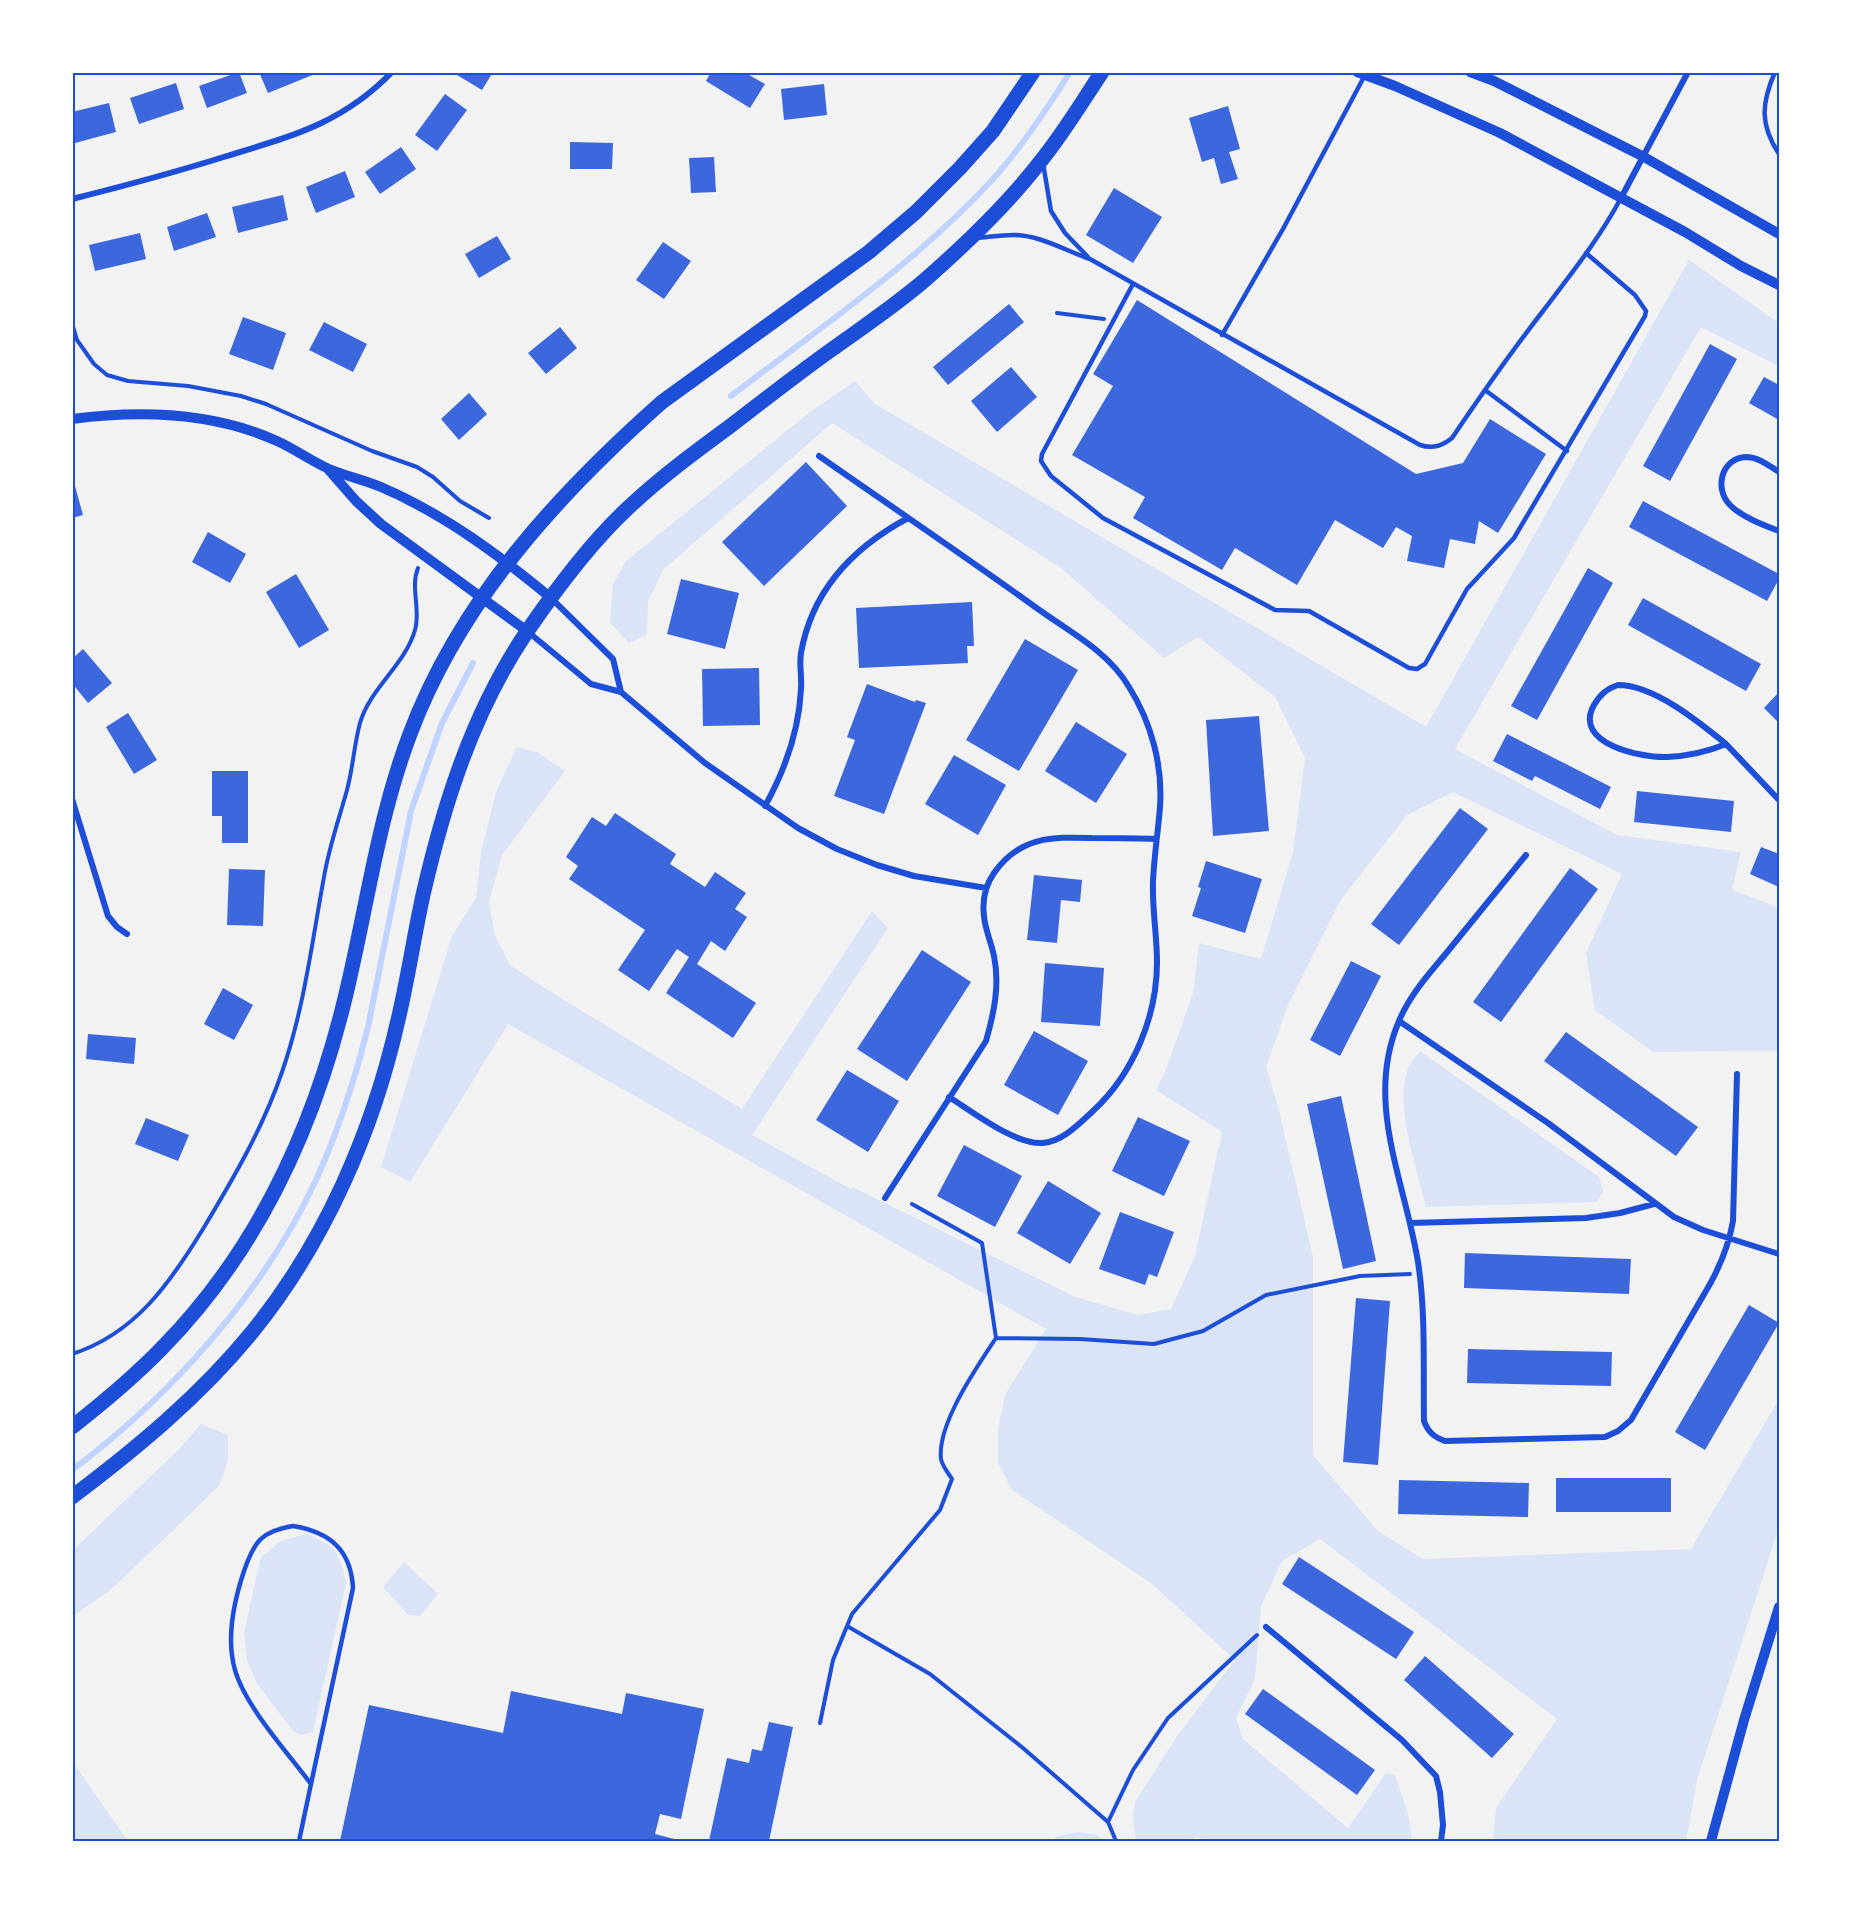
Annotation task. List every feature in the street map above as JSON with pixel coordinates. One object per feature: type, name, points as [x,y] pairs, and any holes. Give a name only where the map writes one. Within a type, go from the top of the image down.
[{"type":"main road","points":[[72,1427],[115,1393],[164,1346],[195,1312],[229,1267],[260,1219],[287,1169],[329,1058],[347,993],[370,877],[391,794],[410,734],[459,632],[481,599],[524,540],[579,480],[662,402],[869,252],[916,212],[993,131],[1034,72]]},
{"type":"main road","points":[[72,1497],[122,1459],[173,1415],[220,1368],[253,1332],[285,1288],[314,1241],[344,1181],[386,1068],[398,1021],[423,894],[462,757],[495,687],[527,631],[596,541],[627,508],[670,471],[894,305],[970,239],[1043,159],[1102,72]]},
{"type":"street","points":[[72,199],[166,175],[300,133],[331,120],[359,102],[392,72]]},
{"type":"street","points":[[1470,72],[1494,81],[1644,157],[1779,234]]},
{"type":"street","points":[[1621,198],[1688,72]]},
{"type":"street","points":[[1361,73],[1500,134],[1779,285]]},
{"type":"street","points":[[72,419],[143,414],[186,416],[231,424],[277,441],[328,468],[381,487],[456,527],[508,562],[551,598],[613,659],[621,692]]},
{"type":"street","points":[[819,456],[1109,660],[1128,684],[1142,710],[1156,754],[1160,774],[1160,804],[1153,883],[1157,962],[1153,999],[1143,1035],[1117,1084],[1102,1103],[1079,1124],[1060,1138],[1045,1143],[1030,1143],[1016,1138],[950,1097]]},
{"type":"street","points":[[1779,472],[1762,461],[1745,457],[1734,460],[1727,466],[1722,476],[1721,486],[1724,497],[1731,507],[1779,531]]},
{"type":"street","points":[[328,468],[367,512],[527,631],[591,684],[621,692],[705,763],[765,807],[837,849],[878,865],[914,876],[986,888]]},
{"type":"street","points":[[765,807],[791,750],[801,689],[801,654],[808,626],[820,599],[855,553],[883,531],[908,518]]},
{"type":"street","points":[[1726,744],[1689,755],[1664,757],[1638,754],[1601,741],[1590,721],[1592,710],[1600,696],[1609,688],[1618,685],[1630,685],[1664,701],[1695,719],[1726,744],[1779,800]]},
{"type":"street","points":[[72,799],[108,916],[127,934]]},
{"type":"street","points":[[885,1198],[986,1041],[997,989],[994,957],[984,919],[983,902],[986,888],[999,866],[1013,852],[1030,842],[1050,837],[1156,838]]},
{"type":"street","points":[[1526,855],[1410,998],[1399,1021],[1386,1065],[1384,1095],[1386,1126],[1410,1223],[1419,1273],[1422,1304],[1424,1421],[1427,1429],[1435,1437],[1445,1441],[1605,1437],[1618,1431],[1631,1420],[1710,1284],[1730,1239],[1733,1221],[1737,1074]]},
{"type":"street","points":[[1399,1021],[1548,1123],[1674,1217],[1703,1230],[1779,1254]]},
{"type":"street","points":[[1410,1223],[1586,1218],[1620,1213],[1654,1204]]},
{"type":"street","points":[[1711,1841],[1744,1720],[1779,1607]]},
{"type":"street","points":[[1266,1627],[1402,1740],[1436,1776],[1443,1825],[1441,1841]]},
{"type":"lane","points":[[1775,72],[1764,107],[1764,125],[1779,154]]},
{"type":"lane","points":[[1222,335],[1283,229],[1361,73]]},
{"type":"lane","points":[[1043,159],[1051,211],[1065,233],[1090,259]]},
{"type":"lane","points":[[970,239],[1025,236],[1090,259],[1222,335],[1427,447],[1445,444],[1452,438],[1610,219],[1621,198]]},
{"type":"lane","points":[[1133,284],[1042,454],[1041,461],[1044,467],[1051,476],[1103,518],[1275,610],[1309,611],[1409,668],[1417,669],[1425,664],[1467,589],[1514,538],[1567,451],[1646,311],[1635,295],[1586,253]]},
{"type":"lane","points":[[1485,390],[1567,451]]},
{"type":"lane","points":[[299,1841],[353,1588],[353,1581],[347,1560],[338,1546],[325,1536],[308,1528],[293,1526],[279,1528],[265,1534],[251,1550],[240,1584],[233,1619],[231,1647],[235,1670],[248,1700],[311,1784]]},
{"type":"path","points":[[1057,313],[1105,319]]},
{"type":"path","points":[[72,323],[77,340],[94,364],[107,375],[128,381],[188,386],[240,396],[266,404],[417,467],[433,477],[460,501],[489,518]]},
{"type":"path","points":[[72,1354],[116,1334],[140,1313],[171,1277],[193,1246],[232,1180],[271,1101],[295,1028],[324,874],[348,783],[361,721],[366,708],[408,648],[414,633],[417,618],[415,582],[417,572]]},
{"type":"path","points":[[820,1723],[833,1660],[852,1614],[940,1510],[952,1479],[941,1461],[944,1432],[970,1378],[996,1338],[982,1243],[912,1204]]},
{"type":"path","points":[[996,1338],[1080,1339],[1154,1344],[1203,1331],[1266,1295],[1360,1276],[1419,1273]]},
{"type":"path","points":[[846,1626],[930,1674],[1023,1748],[1108,1822],[1116,1841]]},
{"type":"path","points":[[1108,1822],[1133,1770],[1168,1718],[1266,1627]]},
{"type":"shaded area","points":[[1689,260],[1779,323],[1779,366],[1701,327],[1455,749],[1617,835],[1741,852],[1732,890],[1779,908],[1779,1051],[1653,1052],[1595,1010],[1586,953],[1622,874],[1453,792],[1407,815],[1340,901],[1288,1005],[1266,1067],[1278,1106],[1313,1257],[1313,1455],[1378,1531],[1423,1559],[1691,1549],[1779,1399],[1779,1527],[1697,1780],[1686,1841],[1493,1841],[1496,1808],[1557,1719],[1320,1539],[1282,1561],[1261,1606],[1255,1679],[1236,1718],[1243,1739],[1348,1828],[1386,1773],[1395,1775],[1408,1814],[1412,1841],[1209,1841],[1196,1837],[1194,1841],[1136,1841],[1133,1819],[1135,1802],[1177,1736],[1235,1660],[1151,1583],[1012,1490],[998,1463],[998,1429],[1005,1395],[1046,1329],[508,1024],[410,1182],[381,1167],[452,936],[476,898],[481,853],[496,792],[517,747],[537,752],[565,771],[502,855],[489,902],[495,936],[510,965],[742,1109],[872,911],[888,928],[752,1135],[851,1189],[853,1187],[1075,1297],[1138,1315],[1171,1309],[1195,1256],[1222,1132],[1156,1090],[1165,1072],[1193,993],[1199,943],[1261,959],[1293,852],[1305,758],[1275,697],[1198,637],[1164,658],[1061,568],[832,423],[663,570],[648,602],[647,634],[629,643],[610,623],[613,584],[626,561],[810,412],[855,381],[875,404],[1426,727]]},
{"type":"shaded area","points":[[1420,1051],[1599,1177],[1603,1192],[1597,1202],[1426,1207],[1408,1136],[1404,1098],[1409,1066]]},
{"type":"shaded area","points":[[201,1424],[228,1435],[228,1461],[219,1486],[114,1587],[72,1617],[72,1551],[178,1450]]},
{"type":"shaded area","points":[[305,1534],[323,1542],[335,1551],[346,1583],[313,1732],[302,1735],[294,1732],[258,1685],[247,1660],[244,1632],[261,1557],[281,1541]]},
{"type":"shaded area","points":[[404,1562],[438,1594],[420,1616],[408,1615],[383,1587]]},
{"type":"shaded area","points":[[72,1761],[128,1841],[72,1841]]},
{"type":"shaded area","points":[[1077,1832],[1097,1835],[1104,1841],[1052,1841],[1056,1837]]},
{"type":"building","points":[[239,72],[247,93],[207,108],[199,86]]},
{"type":"building","points":[[259,72],[314,72],[315,74],[268,93]]},
{"type":"building","points":[[459,72],[493,72],[482,90],[457,75]]},
{"type":"building","points":[[711,72],[744,72],[765,84],[750,108],[706,81]]},
{"type":"building","points":[[176,83],[184,109],[139,124],[130,98]]},
{"type":"building","points":[[824,84],[827,115],[784,120],[781,89]]},
{"type":"building","points":[[445,94],[467,110],[437,151],[415,135]]},
{"type":"building","points":[[109,103],[116,132],[75,143],[72,131],[72,112]]},
{"type":"building","points":[[1228,106],[1240,149],[1229,152],[1238,179],[1221,184],[1214,158],[1202,162],[1189,118]]},
{"type":"building","points":[[570,142],[613,143],[612,169],[570,169]]},
{"type":"building","points":[[401,147],[416,169],[380,194],[365,172]]},
{"type":"building","points":[[714,157],[716,192],[691,193],[689,158]]},
{"type":"building","points":[[345,171],[355,197],[316,213],[306,187]]},
{"type":"building","points":[[1114,188],[1162,217],[1133,263],[1086,235]]},
{"type":"building","points":[[283,195],[288,220],[238,233],[232,207]]},
{"type":"building","points":[[207,213],[216,237],[174,251],[167,227]]},
{"type":"building","points":[[140,233],[146,259],[95,271],[89,245]]},
{"type":"building","points":[[497,236],[511,259],[479,278],[465,254]]},
{"type":"building","points":[[663,242],[691,261],[664,299],[636,280]]},
{"type":"building","points":[[1137,300],[1416,474],[1463,463],[1490,419],[1546,454],[1498,533],[1479,521],[1475,544],[1450,539],[1444,568],[1407,561],[1412,536],[1396,527],[1383,548],[1335,520],[1297,585],[1235,548],[1222,570],[1133,518],[1145,497],[1072,455],[1113,386],[1093,374]]},
{"type":"building","points":[[1009,304],[1024,322],[948,385],[933,367]]},
{"type":"building","points":[[243,317],[286,333],[273,370],[229,354]]},
{"type":"building","points":[[324,322],[367,344],[353,372],[309,350]]},
{"type":"building","points":[[560,327],[577,348],[546,374],[528,353]]},
{"type":"building","points":[[1710,344],[1737,359],[1670,481],[1643,466]]},
{"type":"building","points":[[1011,367],[1037,397],[997,432],[971,401]]},
{"type":"building","points":[[1764,377],[1779,385],[1779,420],[1749,403]]},
{"type":"building","points":[[469,393],[487,414],[459,440],[441,419]]},
{"type":"building","points":[[806,462],[847,506],[764,586],[722,542]]},
{"type":"building","points":[[75,486],[83,515],[72,518],[72,487]]},
{"type":"building","points":[[1643,501],[1779,574],[1779,579],[1767,601],[1629,527]]},
{"type":"building","points":[[208,532],[246,554],[230,583],[192,562]]},
{"type":"building","points":[[1588,568],[1613,583],[1537,720],[1511,706]]},
{"type":"building","points":[[296,574],[329,630],[299,648],[266,592]]},
{"type":"building","points":[[681,579],[739,593],[725,649],[667,634]]},
{"type":"building","points":[[1643,598],[1761,664],[1746,691],[1628,625]]},
{"type":"building","points":[[972,602],[974,646],[967,646],[968,663],[859,668],[856,608]]},
{"type":"building","points":[[1025,639],[1078,670],[1019,771],[966,740]]},
{"type":"building","points":[[83,649],[112,683],[88,703],[72,683],[72,659]]},
{"type":"building","points":[[759,668],[760,725],[703,726],[702,669]]},
{"type":"building","points":[[867,684],[915,702],[916,700],[926,703],[884,814],[834,796],[855,740],[847,737]]},
{"type":"building","points":[[1779,692],[1779,723],[1764,708]]},
{"type":"building","points":[[128,713],[157,760],[134,774],[106,727]]},
{"type":"building","points":[[1259,716],[1269,831],[1213,836],[1206,720]]},
{"type":"building","points":[[1076,722],[1127,754],[1096,803],[1045,771]]},
{"type":"building","points":[[1507,734],[1611,787],[1600,809],[1535,776],[1532,781],[1493,761]]},
{"type":"building","points":[[954,755],[1006,785],[978,835],[925,804]]},
{"type":"building","points":[[212,771],[248,771],[248,843],[222,843],[222,816],[212,816]]},
{"type":"building","points":[[1637,791],[1734,801],[1731,832],[1634,822]]},
{"type":"building","points":[[1460,808],[1488,829],[1399,945],[1371,924]]},
{"type":"building","points":[[615,813],[676,854],[670,864],[705,887],[715,872],[746,893],[735,909],[747,917],[725,951],[711,941],[697,964],[756,1003],[733,1038],[666,993],[689,957],[677,949],[649,991],[618,970],[645,930],[569,879],[578,866],[566,857],[592,817],[606,826]]},
{"type":"building","points":[[1761,847],[1779,854],[1779,887],[1750,874]]},
{"type":"building","points":[[1206,861],[1262,879],[1245,933],[1192,916],[1201,888],[1198,887]]},
{"type":"building","points":[[1570,868],[1598,889],[1501,1022],[1473,1002]]},
{"type":"building","points":[[229,869],[265,870],[263,926],[227,925]]},
{"type":"building","points":[[1034,875],[1082,880],[1080,902],[1061,900],[1057,943],[1027,940]]},
{"type":"building","points":[[922,950],[971,982],[907,1081],[857,1049]]},
{"type":"building","points":[[1351,961],[1381,976],[1340,1056],[1310,1040]]},
{"type":"building","points":[[1045,963],[1104,968],[1100,1026],[1041,1022]]},
{"type":"building","points":[[223,988],[253,1005],[234,1040],[204,1024]]},
{"type":"building","points":[[1034,1031],[1088,1061],[1058,1115],[1004,1085]]},
{"type":"building","points":[[1566,1032],[1698,1127],[1676,1156],[1544,1061]]},
{"type":"building","points":[[88,1034],[136,1038],[134,1064],[86,1059]]},
{"type":"building","points":[[847,1070],[899,1101],[868,1152],[816,1120]]},
{"type":"building","points":[[1341,1096],[1376,1261],[1343,1269],[1307,1104]]},
{"type":"building","points":[[1138,1117],[1190,1141],[1164,1196],[1112,1171]]},
{"type":"building","points":[[146,1118],[189,1135],[178,1161],[135,1144]]},
{"type":"building","points":[[964,1145],[1022,1176],[995,1227],[937,1196]]},
{"type":"building","points":[[1048,1181],[1101,1213],[1070,1264],[1017,1233]]},
{"type":"building","points":[[1120,1212],[1174,1232],[1157,1277],[1149,1274],[1145,1285],[1099,1269]]},
{"type":"building","points":[[1465,1253],[1631,1259],[1629,1294],[1464,1288]]},
{"type":"building","points":[[1356,1298],[1390,1301],[1378,1465],[1343,1462]]},
{"type":"building","points":[[1749,1305],[1779,1323],[1705,1450],[1675,1432]]},
{"type":"building","points":[[1468,1349],[1612,1352],[1611,1386],[1467,1383]]},
{"type":"building","points":[[1556,1478],[1671,1478],[1671,1512],[1556,1512]]},
{"type":"building","points":[[1399,1480],[1529,1483],[1528,1517],[1398,1514]]},
{"type":"building","points":[[1299,1557],[1414,1632],[1396,1659],[1282,1584]]},
{"type":"building","points":[[1425,1656],[1514,1734],[1492,1758],[1404,1680]]},
{"type":"building","points":[[1263,1689],[1375,1770],[1357,1795],[1245,1714]]},
{"type":"building","points":[[511,1691],[622,1714],[626,1693],[704,1709],[681,1819],[660,1814],[655,1834],[682,1841],[340,1841],[369,1705],[503,1733]]},
{"type":"building","points":[[769,1722],[793,1727],[769,1841],[709,1841],[727,1758],[749,1763],[752,1749],[762,1751]]},
{"type":"waterway","points":[[731,396],[867,293],[963,210],[1014,154],[1070,72]]},
{"type":"waterway","points":[[72,1470],[136,1417],[195,1358],[223,1326],[273,1258],[318,1177],[346,1103],[368,1027],[411,811],[442,723],[473,663]]}]
